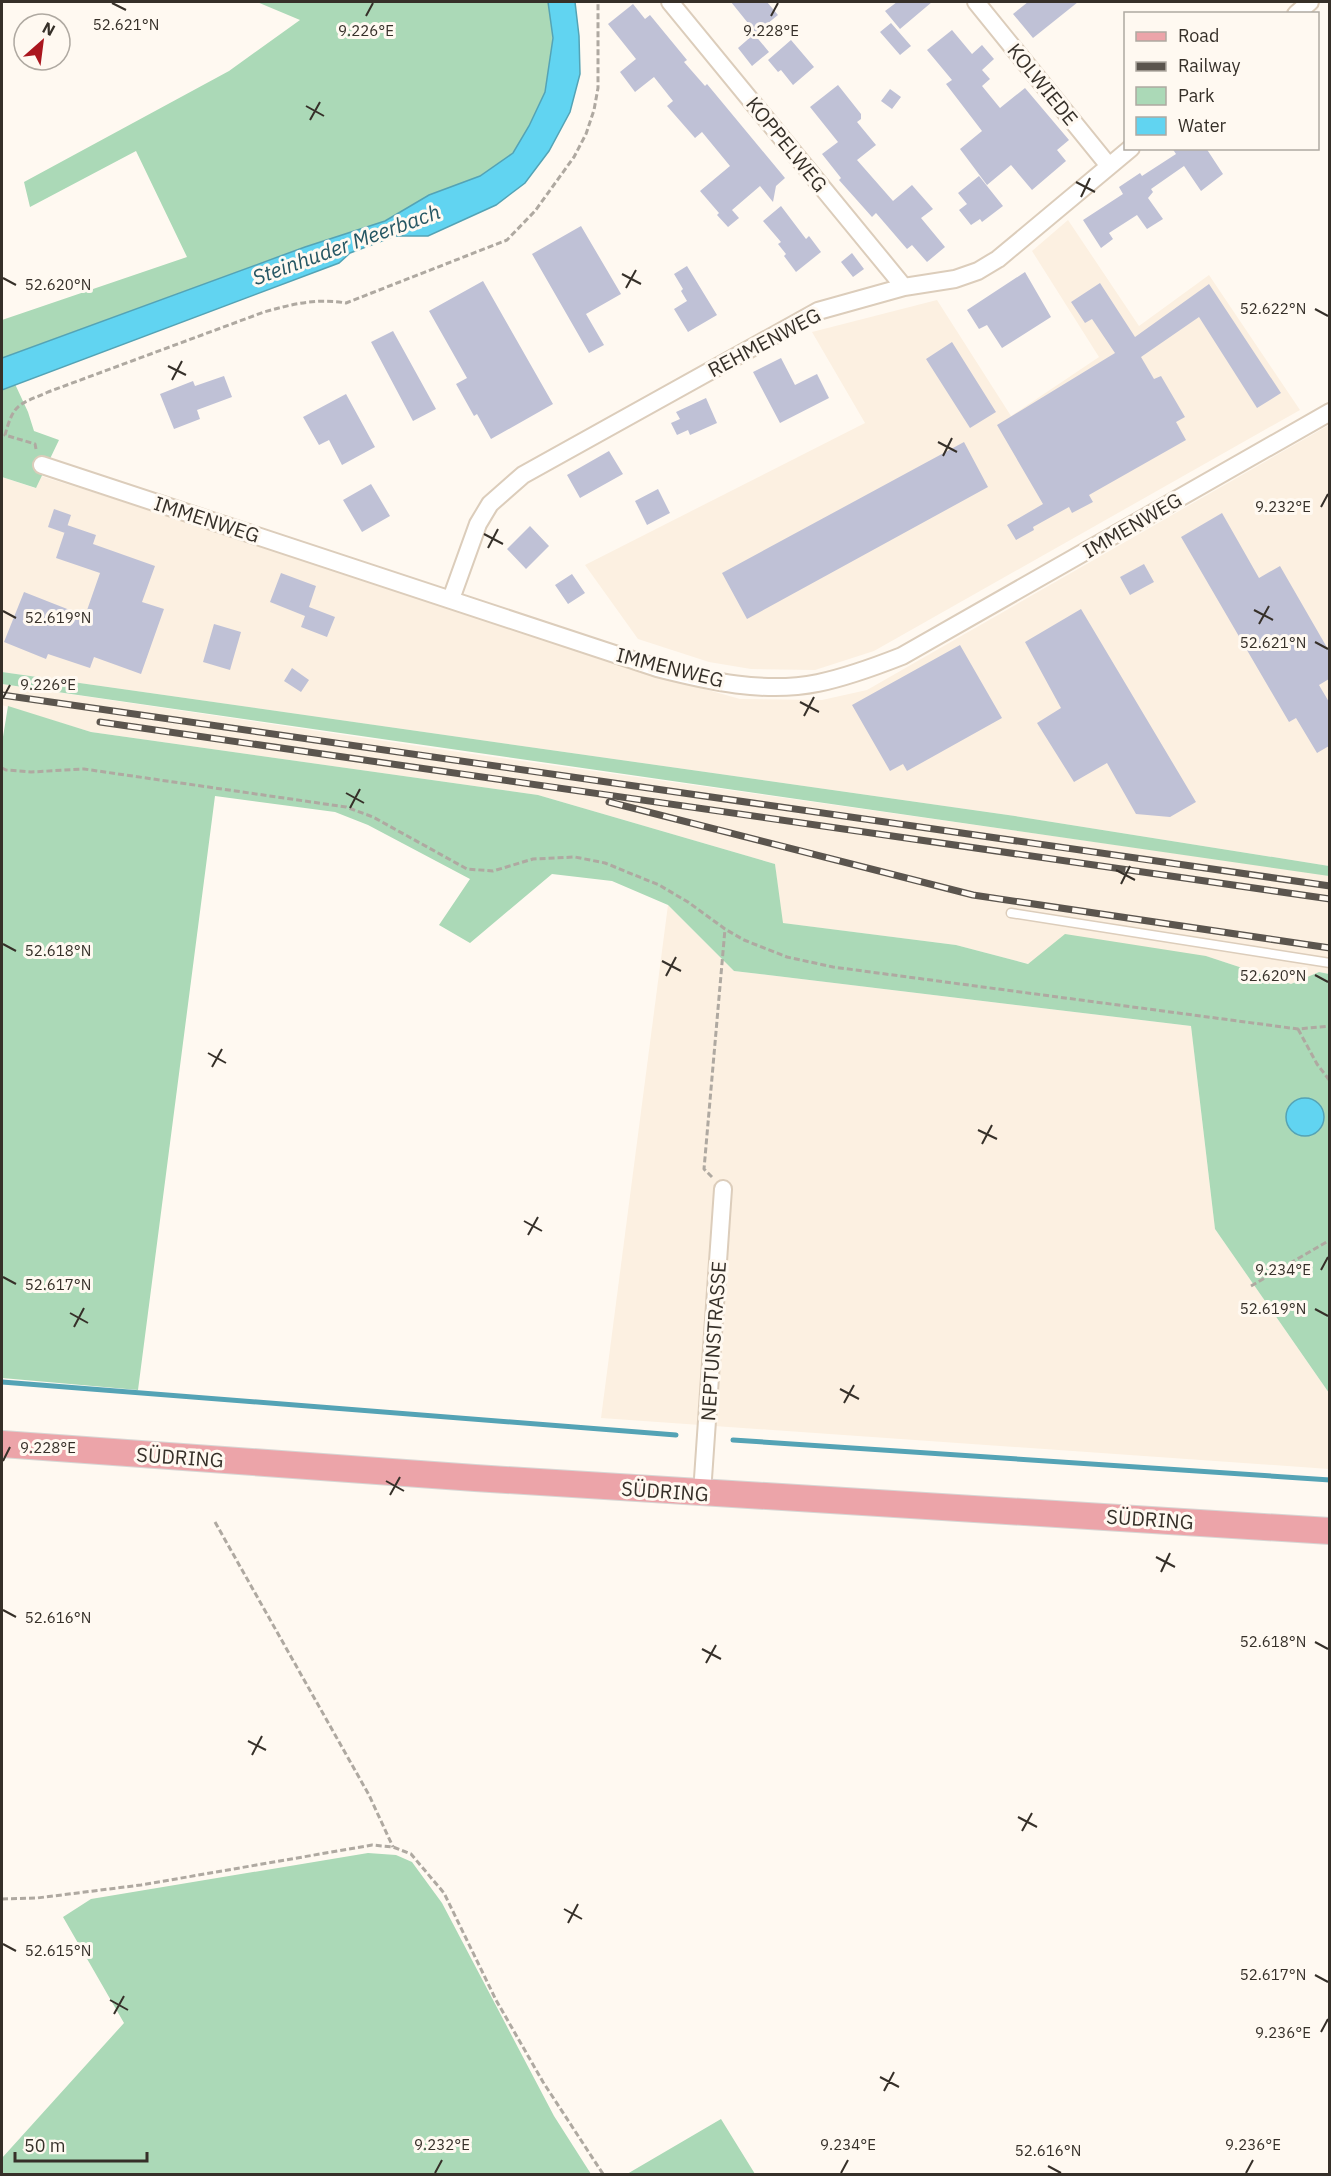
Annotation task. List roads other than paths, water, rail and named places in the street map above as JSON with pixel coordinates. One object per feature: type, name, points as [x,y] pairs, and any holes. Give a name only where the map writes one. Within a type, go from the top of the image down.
[{"type":"main road","name":"SÜDRING","points":[[2,1444],[702,1493],[1329,1531]]},
{"type":"street","name":"KOPPELWEG","points":[[670,2],[904,287]]},
{"type":"street","name":"KOLWIEDE","points":[[976,2],[1109,166]]},
{"type":"street","points":[[1298,12],[1310,2]]},
{"type":"street","name":"REHMENWEG","points":[[451,599],[478,524],[490,504],[523,475],[811,314],[904,287],[955,279],[978,271],[998,259],[1129,150]]},
{"type":"street","name":"IMMENWEG","points":[[42,465],[657,668],[711,682],[768,687],[816,684],[858,673],[902,656],[1329,412]]},
{"type":"street","name":"NEPTUNSTRASSE","points":[[702,1493],[723,1189]]},
{"type":"lane","points":[[1011,913],[1329,963]]},
{"type":"water","name":"Steinhuder Meerbach","points":[[548,2],[575,2],[580,74],[570,112],[549,151],[525,183],[496,205],[428,236],[395,236],[350,253],[339,263],[2,390],[2,358],[305,247],[385,221],[429,195],[480,176],[513,153],[545,92],[553,38]]},
{"type":"water","points":[[1305,1098],[1318,1104],[1324,1117],[1318,1130],[1305,1136],[1292,1130],[1286,1117],[1292,1104]]},
{"type":"waterway","points":[[2,1382],[676,1435]]},
{"type":"waterway","points":[[733,1440],[1330,1480]]},
{"type":"railway","points":[[2,695],[1330,886]]},
{"type":"railway","points":[[100,722],[1330,899]]},
{"type":"railway","points":[[609,802],[973,895],[1330,948]]}]
